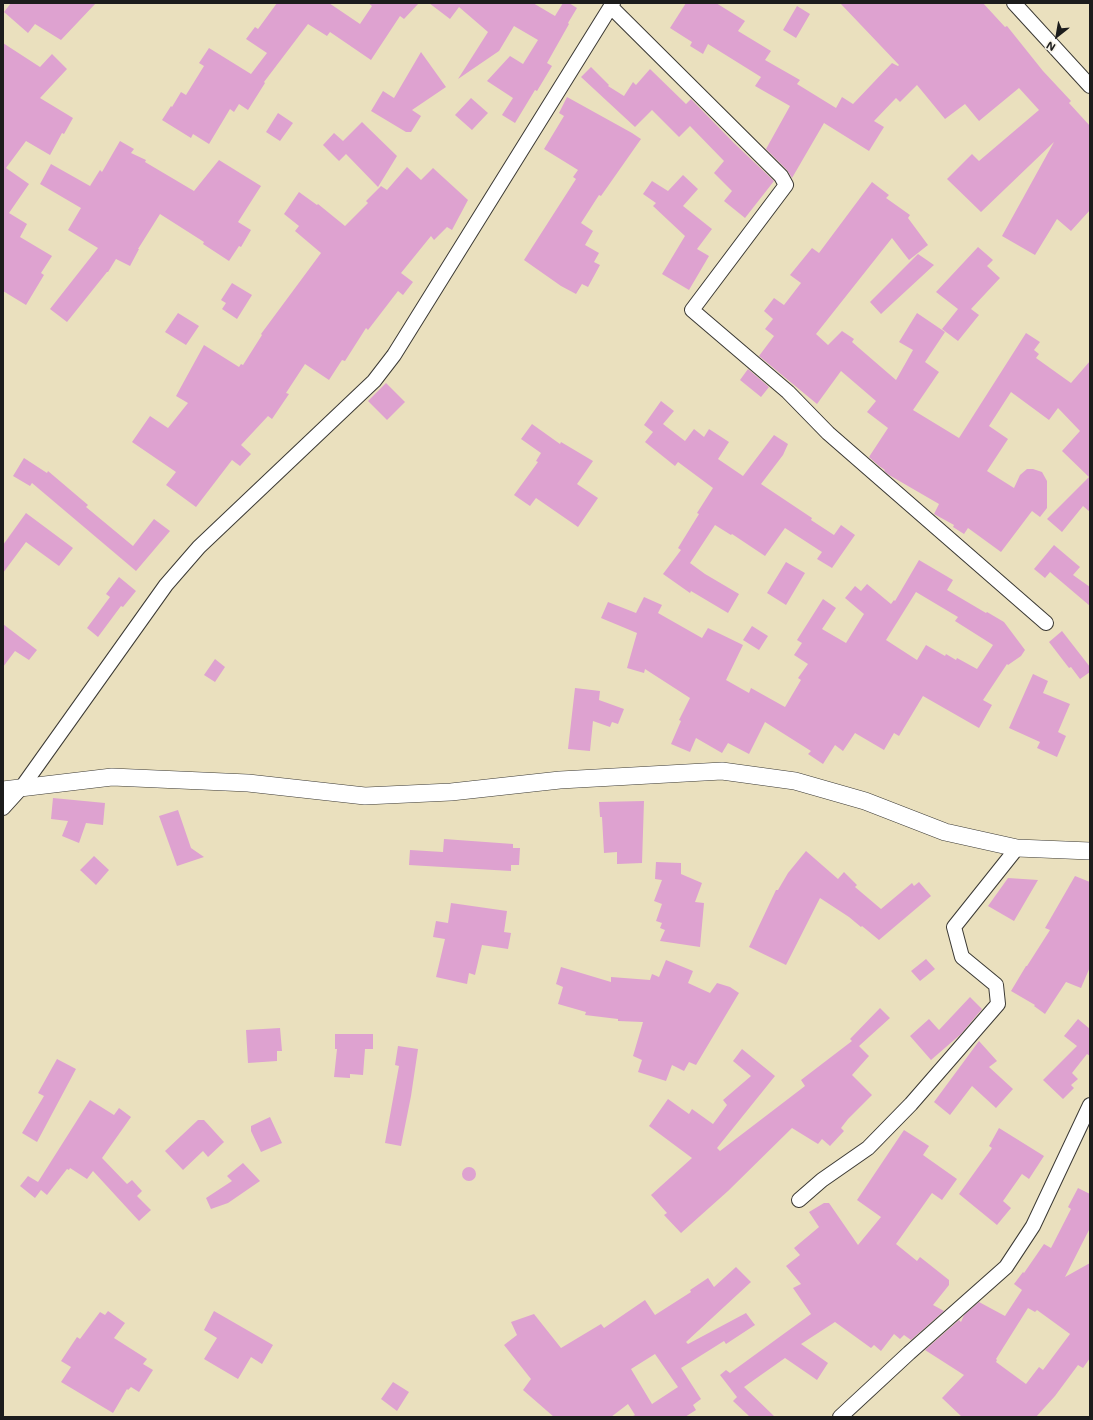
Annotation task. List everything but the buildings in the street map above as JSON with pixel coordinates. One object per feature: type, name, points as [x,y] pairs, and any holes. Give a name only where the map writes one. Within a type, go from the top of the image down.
[{"type":"street","points":[[1014,3],[1090,86]]},
{"type":"street","points":[[3,808],[22,787],[166,585],[198,547],[374,381],[394,355],[612,5],[781,176],[786,185],[692,310],[788,392],[828,433],[1046,623]]},
{"type":"street","points":[[3,790],[112,777],[248,783],[365,796],[451,792],[560,780],[722,771],[795,781],[865,800],[945,832],[1017,848],[1090,851]]},
{"type":"street","points":[[799,1200],[822,1180],[868,1148],[910,1104],[998,1004],[996,985],[962,957],[954,927],[1017,848]]},
{"type":"street","points":[[840,1417],[909,1353],[1006,1267],[1033,1226],[1090,1105]]}]
